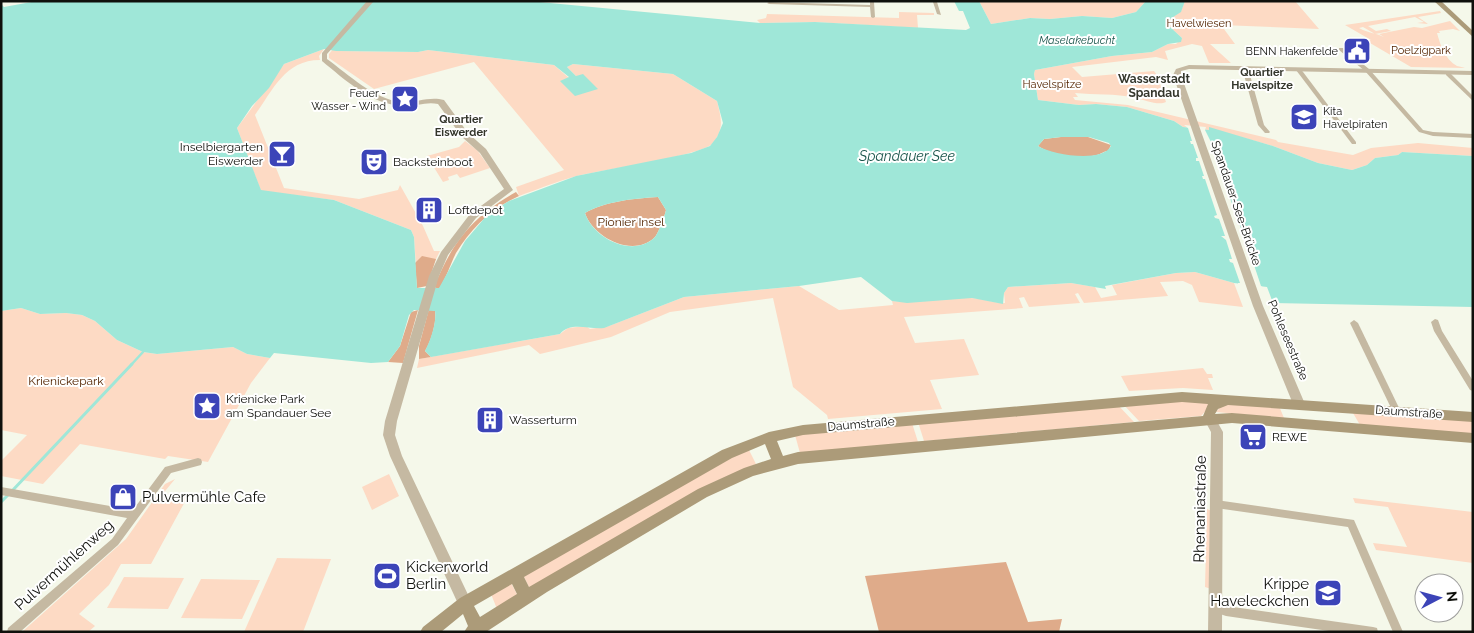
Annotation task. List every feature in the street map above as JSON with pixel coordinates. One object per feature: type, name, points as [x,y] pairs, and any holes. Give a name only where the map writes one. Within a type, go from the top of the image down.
[{"type":"main road","points":[[1437,1],[1473,35]]},
{"type":"main road","name":"Daumstraße","points":[[428,632],[465,603],[727,454],[769,438],[803,430],[1124,400],[1182,397],[1473,417]]},
{"type":"main road","points":[[1210,418],[1209,414],[1213,406],[1230,399]]},
{"type":"main road","points":[[1300,404],[1308,424]]},
{"type":"main road","points":[[1346,408],[1355,428]]},
{"type":"main road","name":"Daumstraße","points":[[465,603],[474,630],[526,596],[710,489],[741,474],[778,462],[810,456],[1210,418],[1232,418],[1473,438]]},
{"type":"main road","points":[[769,438],[778,462]]},
{"type":"main road","points":[[515,574],[526,596]]},
{"type":"street","points":[[371,1],[323,56],[324,60],[386,102],[409,104],[429,100],[441,102],[465,135],[483,151],[508,187],[507,194],[472,216],[452,241],[437,268],[393,413],[389,435],[400,464],[465,603]]},
{"type":"street","points":[[925,1],[937,2],[939,14]]},
{"type":"street","points":[[769,3],[872,4],[874,17]]},
{"type":"street","points":[[1341,49],[1367,70],[1421,131],[1433,134],[1473,136]]},
{"type":"street","name":"Spandauer-See-Brücke","points":[[1245,68],[1188,67],[1178,70],[1177,75],[1252,287]]},
{"type":"street","points":[[1245,68],[1367,70],[1448,74],[1473,73]]},
{"type":"street","points":[[1245,68],[1248,72],[1261,125],[1268,132]]},
{"type":"street","points":[[1298,69],[1354,143]]},
{"type":"street","points":[[1448,74],[1473,99]]},
{"type":"street","name":"Pohleseestraße","points":[[1252,287],[1300,404]]},
{"type":"street","points":[[1435,322],[1438,332],[1473,388]]},
{"type":"street","points":[[1354,324],[1397,412]]},
{"type":"street","name":"Rhenaniastraße","points":[[1210,418],[1218,432],[1214,632]]},
{"type":"street","name":"Pulvermühlenweg","points":[[12,632],[115,542],[168,470],[198,462]]},
{"type":"street","points":[[2,491],[135,515]]},
{"type":"street","points":[[1216,504],[1351,524],[1398,632]]},
{"type":"street","points":[[1215,608],[1373,632]]},
{"type":"green space","points":[[979,1],[1146,1],[1136,12],[1112,18],[1082,16],[1050,19],[1030,18],[991,24]]},
{"type":"green space","points":[[1185,1],[1295,1],[1319,29],[1221,25],[1235,44],[1210,44],[1231,63],[1209,63],[1202,46],[1192,44],[1165,51],[1168,60],[1156,57],[1072,67],[1082,77],[1154,71],[1166,102],[1156,103],[1120,95],[1075,93],[1078,97],[1073,97],[1075,100],[1128,105],[1278,142],[1353,155],[1371,148],[1418,143],[1473,148],[1473,156],[1402,152],[1398,155],[1375,158],[1367,165],[1352,170],[1318,163],[1273,146],[1209,128],[1209,130],[1183,127],[1174,121],[1127,107],[1096,104],[1079,105],[1038,100],[1035,70],[1112,56],[1152,52],[1168,44],[1176,44],[1182,38],[1169,26],[1170,19],[1181,11]]},
{"type":"green space","name":"Poelzigpark","points":[[1440,11],[1441,13],[1418,17],[1428,24],[1417,23],[1424,22],[1415,17],[1368,26],[1376,31],[1387,29],[1391,31],[1376,34],[1384,37],[1379,34],[1414,27],[1422,28],[1450,21],[1460,31],[1453,29],[1437,33],[1449,60],[1457,66],[1465,68],[1411,67],[1370,43],[1346,47],[1343,45],[1371,40],[1345,25]],"holes":[[[1363,27],[1374,33],[1366,31],[1359,28]]]},
{"type":"green space","points":[[899,12],[934,13],[934,15],[917,15],[918,28],[815,22],[760,23],[757,20],[766,18],[767,14],[899,18]]},
{"type":"green space","points":[[324,49],[319,56],[320,60],[308,61],[298,65],[281,78],[255,115],[284,188],[359,199],[398,190],[400,185],[423,226],[434,251],[440,251],[433,265],[427,286],[416,266],[414,237],[411,230],[334,200],[261,191],[237,128],[284,64]]},
{"type":"green space","points":[[333,49],[337,51],[418,52],[428,50],[554,65],[569,78],[560,81],[576,76],[567,67],[573,64],[673,74],[717,101],[721,118],[719,134],[712,144],[703,149],[670,158],[577,176],[519,196],[516,187],[564,170],[474,62],[374,89],[329,58],[329,54]]},
{"type":"green space","points":[[1088,137],[1111,145],[1108,151],[1083,157],[1067,156],[1038,146],[1044,139]]},
{"type":"green space","points":[[465,141],[477,150],[490,168],[460,178],[457,174],[448,177],[449,180],[443,182],[427,156],[459,147]]},
{"type":"green space","points":[[516,192],[519,196],[500,206],[468,235],[456,253],[439,289],[434,287],[449,256],[466,232],[487,211]]},
{"type":"green space","name":"Pionier Insel","points":[[658,197],[666,210],[656,236],[645,244],[635,246],[614,242],[596,230],[589,222],[585,213],[610,203]]},
{"type":"green space","points":[[422,256],[436,259],[427,286],[417,288],[415,263]]},
{"type":"green space","points":[[1195,272],[1234,283],[1243,307],[1199,302],[1192,285],[1183,281],[1160,282],[1168,296],[1084,303],[1078,293],[1075,294],[1080,303],[1029,307],[1024,297],[1019,298],[1023,308],[904,317],[915,343],[964,339],[979,375],[930,380],[942,409],[828,419],[827,415],[793,387],[773,298],[670,312],[611,337],[540,354],[529,345],[417,368],[419,359],[560,334],[568,328],[586,326],[590,329],[609,326],[684,297],[799,286],[839,310],[893,305],[892,301],[912,302],[960,298],[974,298],[1005,303],[1004,293],[1008,287],[1071,283],[1095,287],[1101,298],[1117,295],[1112,285],[1176,273]]},
{"type":"green space","name":"Krienickepark","points":[[21,308],[40,314],[66,313],[82,315],[95,321],[117,340],[143,352],[157,354],[233,347],[247,354],[270,358],[251,383],[208,462],[168,456],[165,459],[80,444],[43,484],[1,476],[1,461],[27,435],[1,430],[1,311]]},
{"type":"green space","points":[[429,309],[435,311],[433,331],[425,351],[431,357],[419,359],[419,346]]},
{"type":"green space","points":[[418,310],[403,363],[388,362],[400,346],[411,312]]},
{"type":"green space","points":[[1203,368],[1207,374],[1212,374],[1213,378],[1208,378],[1213,390],[1183,388],[1129,391],[1121,376]]},
{"type":"green space","points":[[1171,400],[1214,402],[1201,416],[1139,421],[1123,404]]},
{"type":"green space","points":[[1117,404],[1134,422],[924,441],[918,422]]},
{"type":"green space","points":[[1223,404],[1279,406],[1284,418],[1216,412]]},
{"type":"green space","points":[[1353,413],[1473,420],[1473,435],[1360,425]]},
{"type":"green space","points":[[912,423],[918,442],[800,453],[795,435]]},
{"type":"green space","points":[[748,448],[756,464],[714,482],[530,589],[523,575]]},
{"type":"green space","points":[[389,474],[399,496],[372,510],[362,487]]},
{"type":"green space","points":[[175,479],[161,496],[188,496],[151,564],[121,564],[109,585],[79,614],[95,626],[88,632],[22,632],[126,539],[165,484]]},
{"type":"green space","points":[[1353,498],[1473,512],[1473,563],[1376,550],[1373,543],[1407,547],[1388,507],[1355,503]]},
{"type":"green space","points":[[1207,509],[1212,511],[1211,589],[1205,587]]},
{"type":"green space","points":[[277,558],[331,559],[303,632],[244,632]]},
{"type":"green space","points":[[1006,562],[1028,622],[1062,619],[1059,632],[879,632],[865,576]]},
{"type":"green space","points":[[124,577],[184,578],[168,609],[107,608]]},
{"type":"green space","points":[[201,579],[260,580],[242,619],[181,618]]},
{"type":"green space","points":[[511,583],[518,596],[497,609],[491,594]]},
{"type":"water","name":"Spandauer See","points":[[37,1],[529,1],[760,23],[815,22],[966,30],[970,28],[963,11],[959,11],[954,1],[979,1],[991,24],[1030,18],[1050,19],[1082,16],[1112,18],[1136,12],[1146,1],[1185,1],[1181,12],[1170,19],[1169,26],[1182,38],[1181,42],[1168,44],[1152,52],[1112,56],[1035,70],[1038,100],[1079,105],[1096,104],[1127,107],[1174,121],[1183,127],[1209,130],[1209,127],[1273,146],[1318,163],[1352,170],[1367,165],[1375,158],[1398,155],[1402,152],[1473,156],[1473,307],[1273,303],[1267,287],[1234,283],[1195,272],[1176,273],[1105,286],[1106,289],[1071,283],[1008,287],[1004,293],[1003,304],[972,298],[907,303],[892,301],[861,277],[799,286],[684,297],[604,328],[569,328],[560,334],[431,357],[425,351],[433,332],[435,311],[414,310],[409,315],[400,346],[388,362],[371,363],[274,353],[270,358],[247,354],[233,347],[157,354],[143,352],[117,340],[95,321],[82,315],[66,313],[40,314],[21,308],[1,311],[1,4],[4,7]],"holes":[[[324,49],[336,51],[418,52],[428,50],[554,65],[569,77],[560,81],[575,96],[598,89],[583,74],[576,76],[567,67],[573,64],[673,74],[717,101],[723,123],[717,137],[710,146],[691,153],[576,176],[509,201],[488,214],[465,241],[439,288],[417,288],[414,237],[411,230],[334,200],[261,190],[237,128],[252,106],[269,88],[284,64]],[[1089,137],[1109,143],[1111,146],[1106,151],[1088,156],[1054,152],[1038,146],[1044,139]],[[658,197],[666,210],[656,236],[645,244],[635,246],[614,242],[596,230],[589,222],[585,213],[610,203]]]},
{"type":"pier","points":[[1184,125],[1206,127],[1205,130],[1213,146],[1211,146],[1219,163],[1217,163],[1222,178],[1226,181],[1224,181],[1237,218],[1240,221],[1238,221],[1256,265],[1254,265],[1261,286],[1265,289],[1238,286],[1238,283],[1240,283],[1233,263],[1229,259],[1232,259],[1226,240],[1221,236],[1225,236],[1219,219],[1214,216],[1217,215],[1205,179],[1202,176],[1204,176],[1199,161],[1196,161],[1196,158],[1198,158],[1190,141],[1192,141],[1188,128]]},
{"type":"waterway","points":[[131,365],[143,352]]},
{"type":"waterway","points":[[12,491],[132,364]]},
{"type":"waterway","points":[[1,502],[8,495]]},
{"type":"place","name":"BENN Hakenfelde","points":[[1357,51]]},
{"type":"place","name":"Feuer - Wasser - Wind","points":[[405,99]]},
{"type":"place","name":"Kita Havelpiraten","points":[[1304,117]]},
{"type":"place","name":"Inselbiergarten Eiswerder","points":[[282,154]]},
{"type":"place","name":"Backsteinboot","points":[[374,162]]},
{"type":"place","name":"Loftdepot","points":[[429,210]]},
{"type":"place","name":"Krienicke Park am Spandauer See","points":[[207,406]]},
{"type":"place","name":"Wasserturm","points":[[490,420]]},
{"type":"place","name":"REWE","points":[[1253,437]]},
{"type":"place","name":"Pulvermühle Cafe","points":[[123,497]]},
{"type":"place","name":"Kickerworld Berlin","points":[[387,576]]},
{"type":"place","name":"Krippe Haveleckchen","points":[[1328,593]]},
{"type":"district","name":"Quartier Havelspitze","points":[[1262,78]]},
{"type":"district","name":"Wasserstadt Spandau","points":[[1154,86]]},
{"type":"district","name":"Quartier Eiswerder","points":[[461,125]]},
{"type":"park label","name":"Havelwiesen","points":[[1199,23]]},
{"type":"park label","name":"Havelspitze","points":[[1052,84]]},
{"type":"water label","name":"Maselakebucht","points":[[1077,40]]}]
